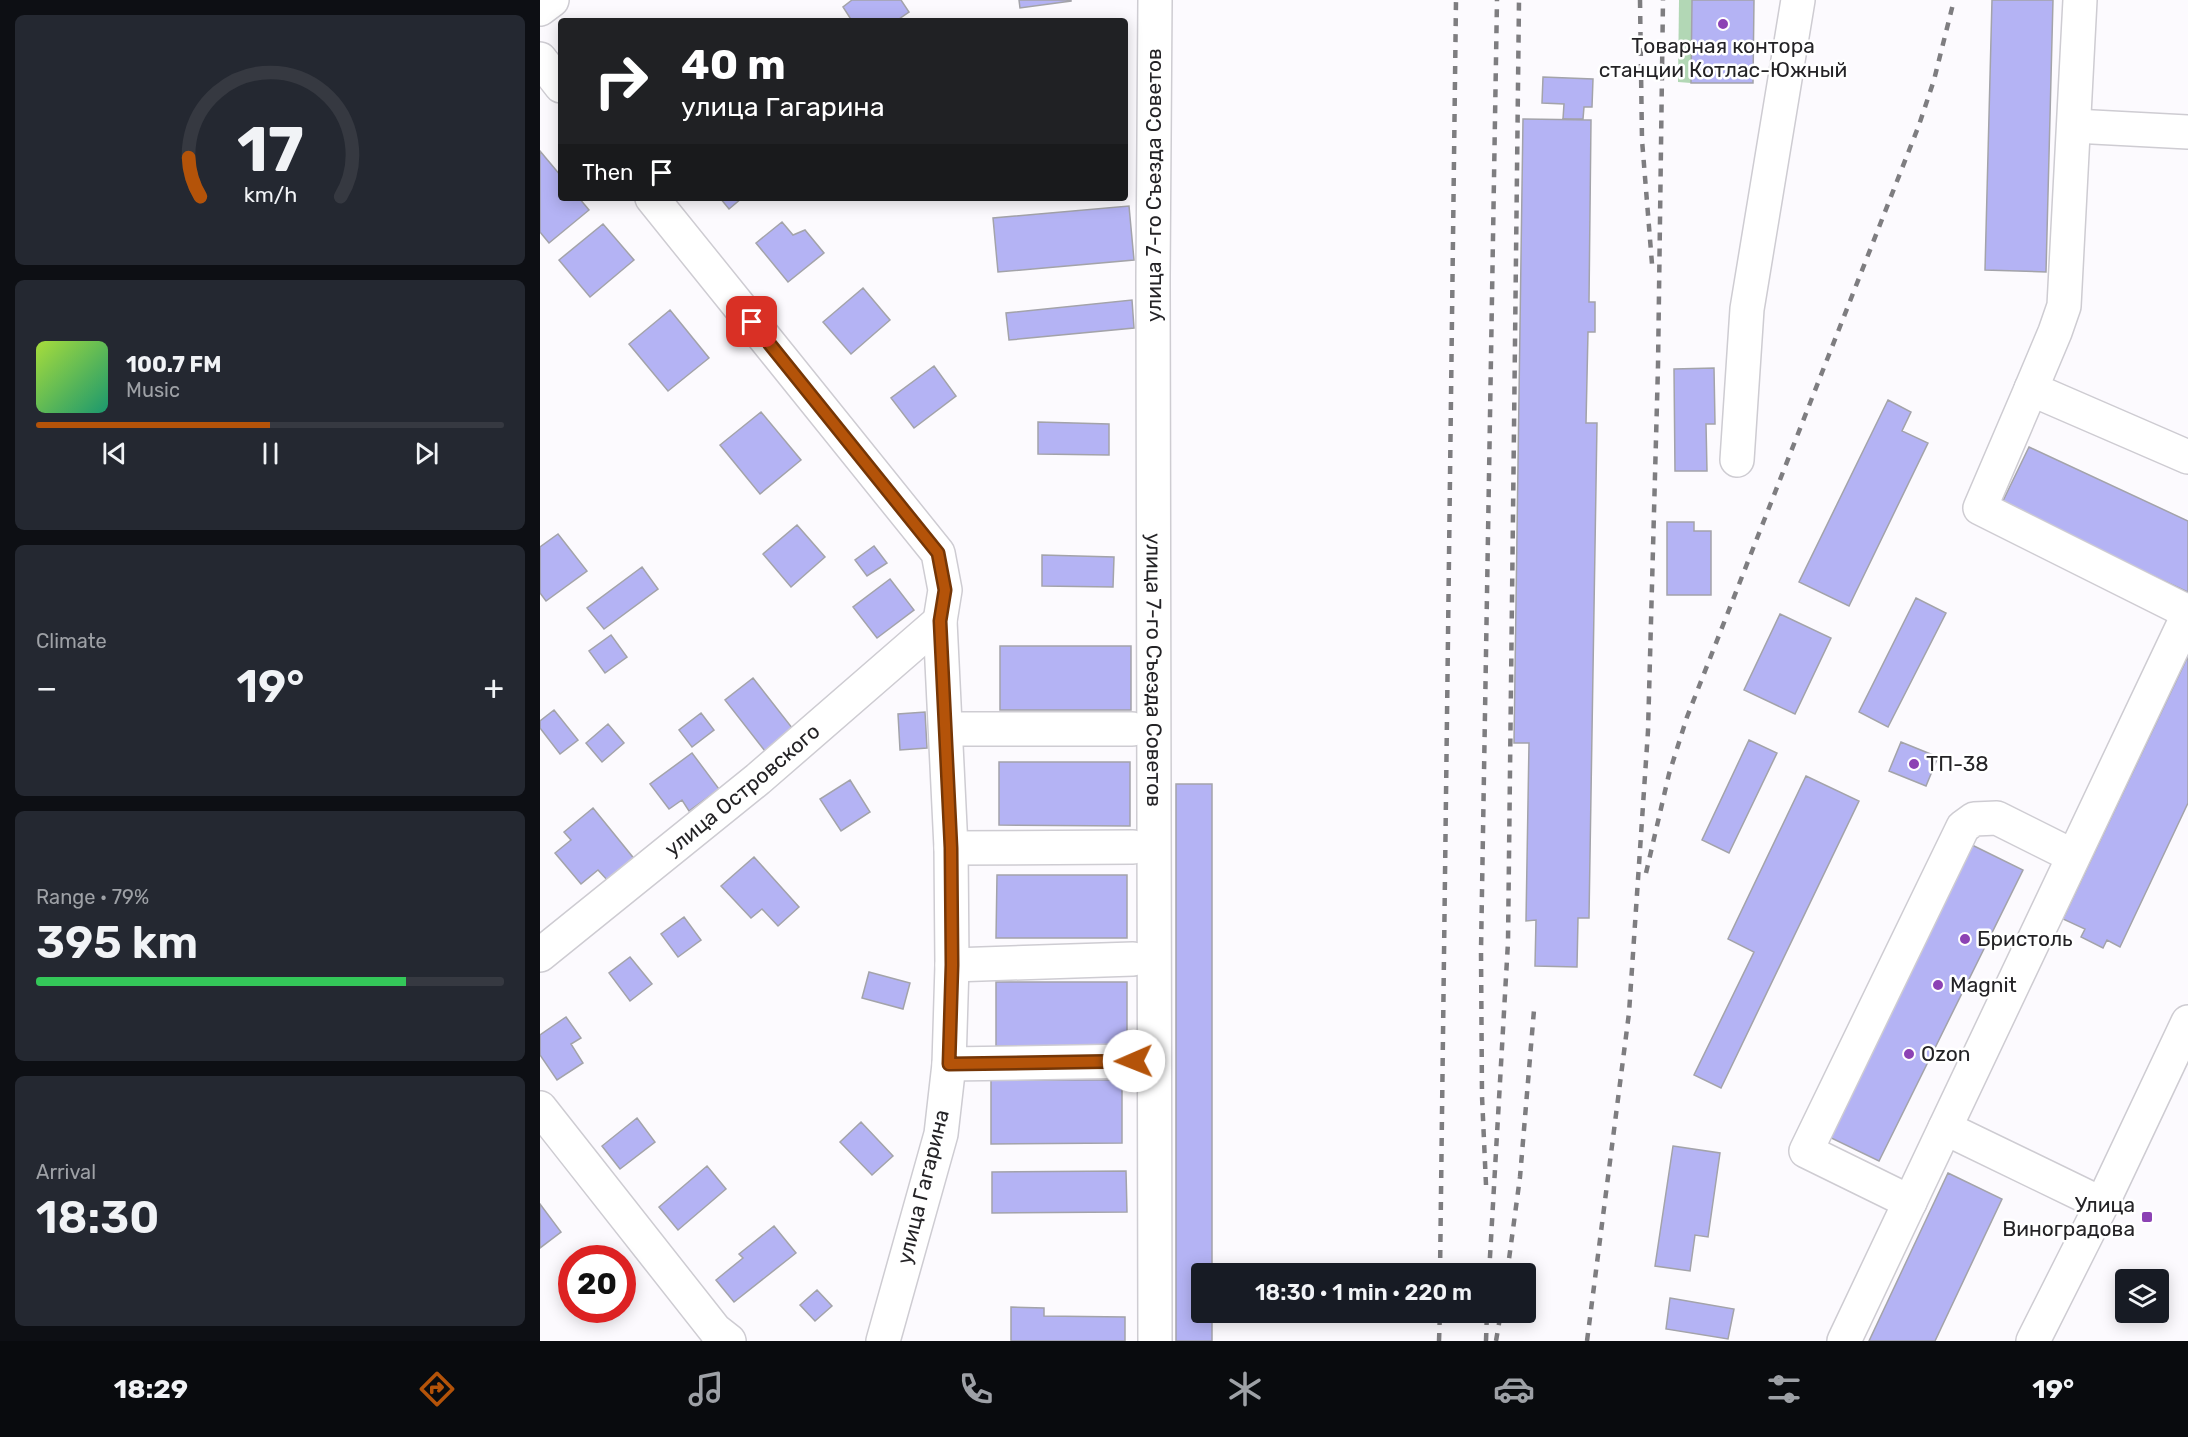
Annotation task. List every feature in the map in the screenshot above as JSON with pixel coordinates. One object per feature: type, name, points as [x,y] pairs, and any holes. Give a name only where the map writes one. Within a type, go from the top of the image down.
[{"type":"street","points":[[540,9],[552,0]]},
{"type":"street","name":"улица 7-го Съезда Советов","points":[[1155,0],[1153,278],[1155,1341]]},
{"type":"street","points":[[1737,460],[1747,309],[1798,0]]},
{"type":"street","points":[[1844,1341],[2188,614],[1980,508],[2064,306],[2080,0]]},
{"type":"street","points":[[540,59],[558,82]]},
{"type":"street","points":[[2074,126],[2188,132]]},
{"type":"street","name":"улица Гагарина","points":[[654,201],[938,553],[945,590],[940,621],[951,848],[952,965],[949,1064],[940,1134],[883,1341]]},
{"type":"street","points":[[2031,389],[2188,457]]},
{"type":"street","name":"улица Островского","points":[[540,955],[758,779],[940,621]]},
{"type":"street","points":[[946,729],[1132,729]]},
{"type":"street","points":[[1910,1202],[1806,1151],[1963,827],[1974,819],[1997,818],[2073,856]]},
{"type":"street","points":[[951,848],[1133,847]]},
{"type":"street","points":[[952,965],[1133,959]]},
{"type":"street","points":[[2033,1341],[2102,1204],[2188,1022]]},
{"type":"street","points":[[949,1064],[1134,1061]]},
{"type":"street","points":[[540,1108],[716,1337]]},
{"type":"street","points":[[1945,1128],[2102,1204]]},
{"type":"green space","points":[[1679,0],[1692,0],[1691,83],[1678,82]]},
{"type":"building","points":[[852,0],[901,0],[909,12],[900,18],[850,18],[843,7]]},
{"type":"building","points":[[1019,0],[1071,0],[1071,1],[1020,8]]},
{"type":"building","points":[[1692,0],[1754,0],[1753,83],[1691,83]]},
{"type":"building","points":[[1992,0],[2053,0],[2046,272],[1985,270]]},
{"type":"building","points":[[1543,77],[1593,79],[1592,107],[1584,107],[1583,119],[1563,119],[1564,104],[1542,103]]},
{"type":"building","points":[[1523,119],[1591,120],[1589,302],[1595,302],[1595,332],[1588,332],[1586,423],[1597,423],[1589,918],[1578,918],[1577,967],[1535,966],[1536,920],[1526,921],[1529,743],[1514,743]]},
{"type":"building","points":[[540,151],[558,172],[558,201],[582,201],[589,210],[549,243],[540,232]]},
{"type":"building","points":[[722,201],[738,201],[729,209]]},
{"type":"building","points":[[1129,206],[1134,260],[998,272],[993,218]]},
{"type":"building","points":[[782,222],[793,235],[805,230],[824,253],[788,282],[756,243]]},
{"type":"building","points":[[603,224],[634,260],[590,297],[559,260]]},
{"type":"building","points":[[863,288],[890,320],[851,354],[823,322]]},
{"type":"building","points":[[1132,300],[1134,328],[1009,340],[1006,313]]},
{"type":"building","points":[[670,310],[709,358],[668,391],[629,344]]},
{"type":"building","points":[[934,366],[956,396],[914,428],[891,398]]},
{"type":"building","points":[[1714,368],[1715,424],[1706,424],[1707,471],[1675,471],[1674,369]]},
{"type":"building","points":[[1888,400],[1911,412],[1902,431],[1928,443],[1849,606],[1799,582]]},
{"type":"building","points":[[761,412],[801,460],[760,494],[720,445]]},
{"type":"building","points":[[1038,422],[1109,424],[1109,455],[1038,454]]},
{"type":"building","points":[[2029,447],[2188,521],[2188,592],[2001,505]]},
{"type":"building","points":[[1667,522],[1694,522],[1694,531],[1711,531],[1711,595],[1667,595]]},
{"type":"building","points":[[797,525],[825,557],[791,587],[763,554]]},
{"type":"building","points":[[558,534],[587,571],[546,601],[540,593],[540,547]]},
{"type":"building","points":[[874,546],[887,563],[867,576],[855,560]]},
{"type":"building","points":[[1042,555],[1114,557],[1113,587],[1042,586]]},
{"type":"building","points":[[642,567],[658,589],[604,629],[587,608]]},
{"type":"building","points":[[890,579],[914,610],[877,638],[853,607]]},
{"type":"building","points":[[1916,598],[1946,613],[1888,727],[1859,712]]},
{"type":"building","points":[[1780,614],[1831,638],[1795,714],[1744,690]]},
{"type":"building","points":[[611,635],[627,657],[605,673],[589,651]]},
{"type":"building","points":[[1000,646],[1131,646],[1131,710],[1000,710]]},
{"type":"building","points":[[2188,656],[2188,803],[2120,947],[2107,940],[2103,948],[2081,937],[2085,929],[2063,919]]},
{"type":"building","points":[[753,678],[793,729],[765,751],[725,700]]},
{"type":"building","points":[[554,710],[578,740],[560,754],[540,728],[540,721]]},
{"type":"building","points":[[925,712],[927,748],[900,750],[898,714]]},
{"type":"building","points":[[701,713],[714,730],[692,747],[679,730]]},
{"type":"building","points":[[608,724],[624,743],[602,762],[586,743]]},
{"type":"building","points":[[1749,740],[1777,753],[1729,853],[1702,840]]},
{"type":"building","name":"ТП-38","points":[[1901,742],[1938,757],[1926,786],[1889,771]]},
{"type":"building","points":[[692,753],[719,789],[689,811],[682,800],[669,809],[650,784]]},
{"type":"building","points":[[999,762],[1130,762],[1130,826],[999,825]]},
{"type":"building","points":[[1806,776],[1859,801],[1721,1088],[1694,1075],[1754,952],[1728,939]]},
{"type":"building","points":[[850,780],[870,812],[841,831],[820,799]]},
{"type":"building","points":[[1176,784],[1212,784],[1212,1263],[1191,1263],[1191,1323],[1212,1323],[1212,1341],[1176,1341]]},
{"type":"building","points":[[593,808],[636,861],[609,882],[598,870],[581,884],[555,853],[571,840],[564,832]]},
{"type":"building","points":[[1970,844],[2023,870],[1879,1161],[1825,1135]]},
{"type":"building","points":[[754,857],[799,907],[778,926],[762,909],[751,918],[721,886]]},
{"type":"building","points":[[997,875],[1127,875],[1127,938],[996,938]]},
{"type":"building","points":[[684,917],[701,940],[678,957],[661,934]]},
{"type":"building","points":[[630,957],[652,984],[630,1001],[609,973]]},
{"type":"building","points":[[869,972],[910,983],[903,1009],[862,998]]},
{"type":"building","points":[[996,982],[1127,982],[1127,1046],[996,1046]]},
{"type":"building","points":[[566,1017],[581,1038],[571,1044],[583,1063],[557,1080],[540,1055],[540,1035]]},
{"type":"building","points":[[991,1080],[1122,1080],[1122,1143],[991,1144]]},
{"type":"building","points":[[637,1118],[655,1142],[620,1169],[602,1146]]},
{"type":"building","points":[[861,1122],[893,1156],[872,1175],[840,1142]]},
{"type":"building","points":[[1673,1146],[1720,1153],[1708,1237],[1695,1235],[1690,1271],[1655,1266]]},
{"type":"building","points":[[707,1166],[726,1189],[678,1230],[659,1207]]},
{"type":"building","points":[[1126,1171],[1127,1212],[992,1213],[992,1172]]},
{"type":"building","points":[[1948,1173],[2002,1199],[1935,1341],[1869,1341]]},
{"type":"building","points":[[540,1204],[561,1232],[540,1248]]},
{"type":"building","points":[[774,1226],[796,1253],[734,1302],[716,1280],[743,1258],[739,1254]]},
{"type":"building","points":[[817,1290],[832,1306],[815,1321],[800,1305]]},
{"type":"building","points":[[1670,1298],[1734,1309],[1728,1339],[1666,1329]]},
{"type":"building","points":[[1011,1307],[1044,1308],[1044,1316],[1125,1317],[1125,1341],[1011,1341]]},
{"type":"railway","points":[[1440,1263],[1456,0]]},
{"type":"railway","points":[[1486,1185],[1482,1096],[1481,951],[1497,0]]},
{"type":"railway","points":[[1490,1263],[1508,942],[1519,0]]},
{"type":"railway","points":[[1640,0],[1642,140],[1652,264]]},
{"type":"railway","points":[[1587,1341],[1629,1013],[1648,731],[1658,366],[1663,0]]},
{"type":"railway","points":[[1646,873],[1669,774],[1687,717],[1919,125],[1934,80],[1954,0]]},
{"type":"railway","points":[[1508,1263],[1520,1177],[1534,1010]]},
{"type":"railway","points":[[1439,1341],[1440,1323]]},
{"type":"railway","points":[[1486,1341],[1487,1323]]},
{"type":"railway","points":[[1496,1341],[1499,1323]]},
{"type":"place","name":"Товарная контора станции Котлас-Южный","points":[[1723,24]]},
{"type":"place","name":"ТП-38","points":[[1914,764]]},
{"type":"place","name":"Бристоль","points":[[1965,939]]},
{"type":"place","name":"Magnit","points":[[1938,985]]},
{"type":"place","name":"Ozon","points":[[1909,1054]]},
{"type":"place","name":"Улица Виноградова","points":[[2147,1217]]},
{"type":"route","points":[[752,322],[938,553],[945,590],[940,621],[951,848],[952,965],[949,1064],[1134,1061]]}]
